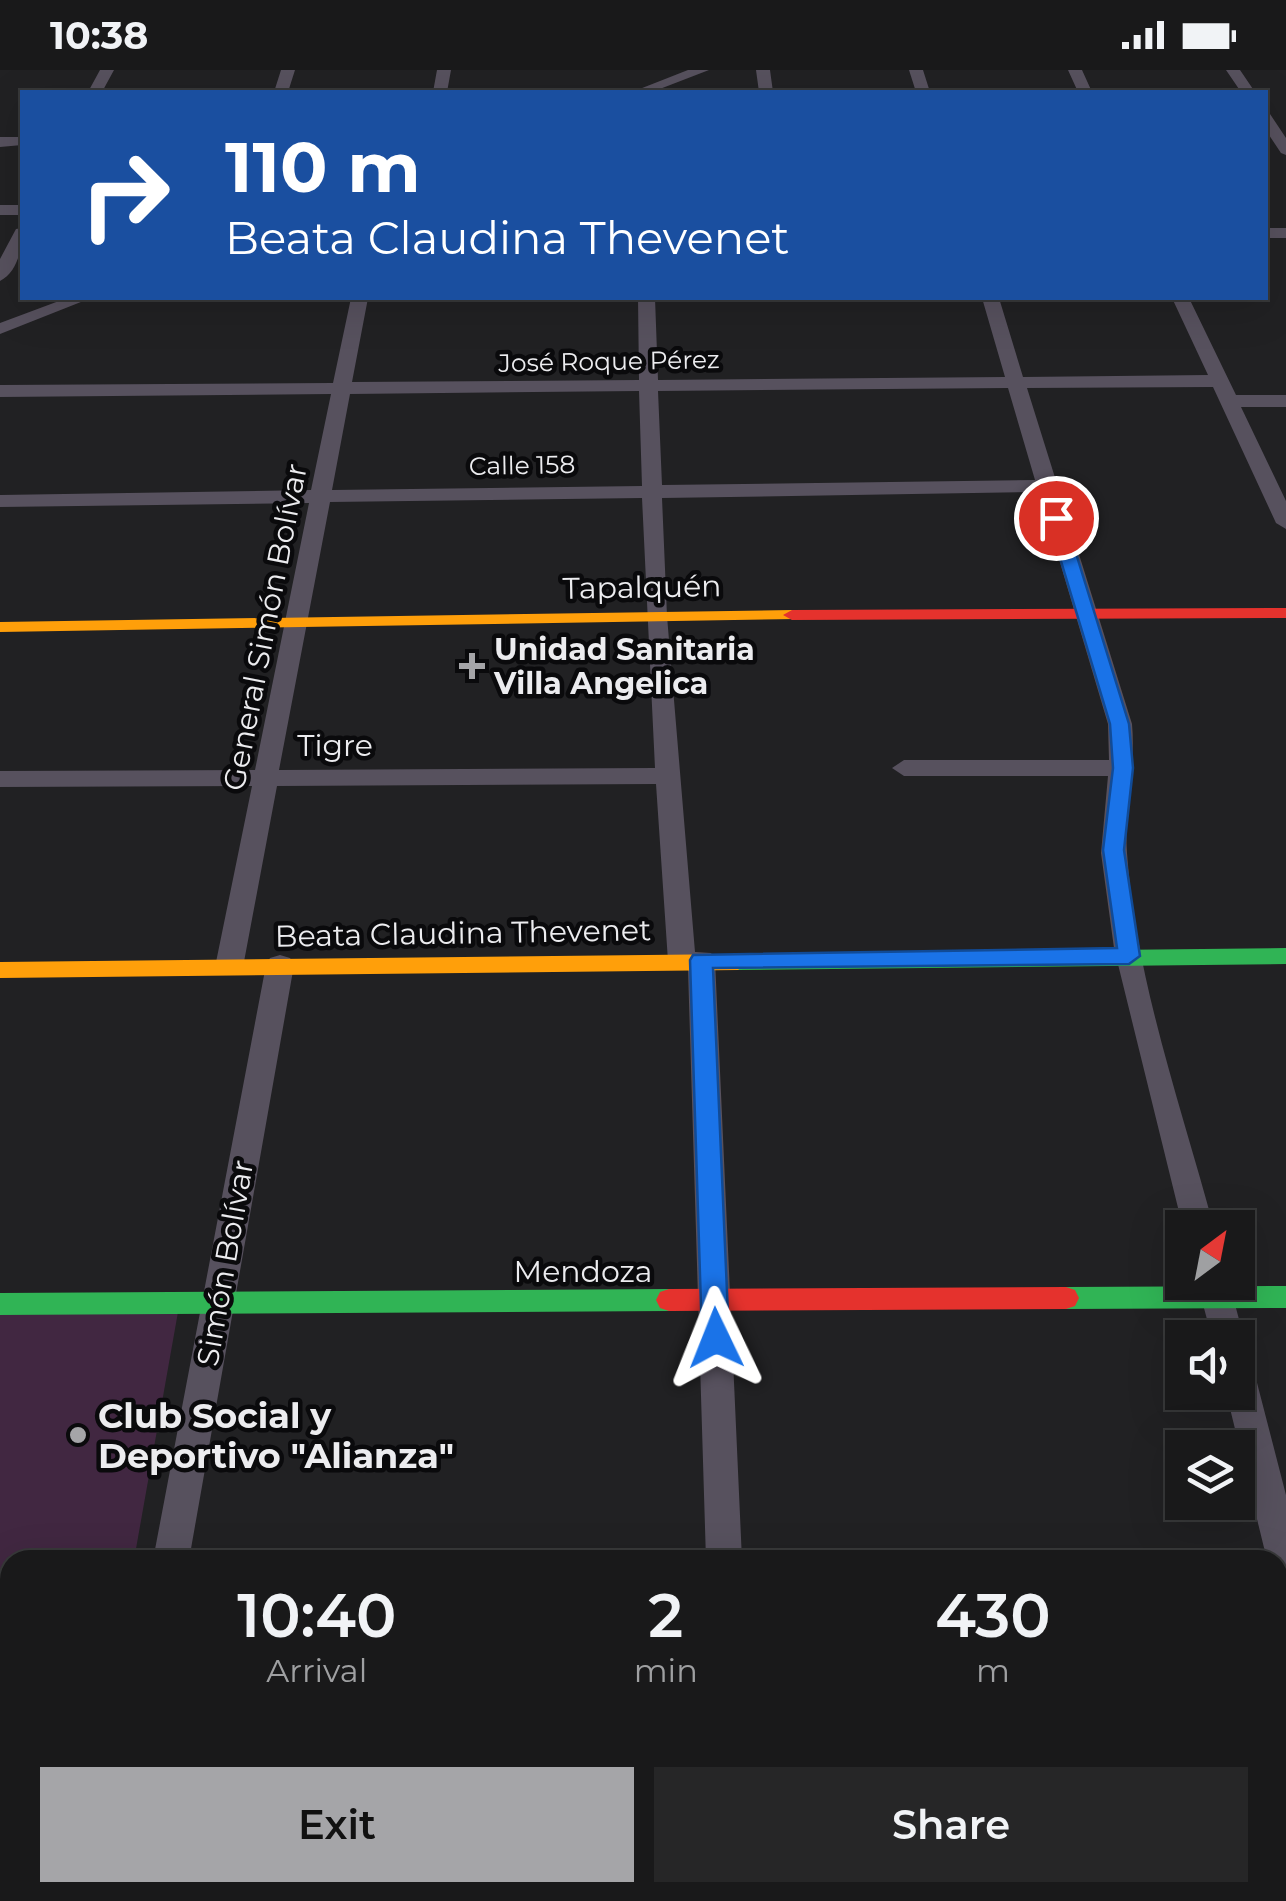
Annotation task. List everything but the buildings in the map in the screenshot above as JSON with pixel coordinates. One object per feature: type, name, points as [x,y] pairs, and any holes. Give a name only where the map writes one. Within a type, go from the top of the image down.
[{"type":"street","points":[[646,90],[702,70]]},
{"type":"street","points":[[1276,134],[1286,150]]},
{"type":"street","points":[[0,276],[20,237]]},
{"type":"street","points":[[0,329],[77,300]]},
{"type":"street","name":"General Simón Bolívar","points":[[229,967],[359,300]]},
{"type":"street","points":[[646,300],[656,616],[692,961],[714,1300],[724,1550]]},
{"type":"street","points":[[991,300],[1120,724],[1123,768],[1114,850],[1129,956],[1194,1210]]},
{"type":"street","points":[[1182,300],[1286,523]]},
{"type":"street","name":"José Roque Pérez","points":[[0,390],[1220,381]]},
{"type":"street","points":[[1229,401],[1286,401]]},
{"type":"street","name":"Calle 158","points":[[0,501],[1046,486]]},
{"type":"street","name":"Tapalquén","points":[[0,627],[656,616],[1286,613]]},
{"type":"street","points":[[904,768],[1123,768]]},
{"type":"street","name":"Tigre","points":[[0,779],[671,776]]},
{"type":"street","name":"Beata Claudina Thevenet","points":[[0,970],[1286,956]]},
{"type":"street","name":"Simón Bolívar","points":[[172,1550],[280,966]]},
{"type":"street","name":"Mendoza","points":[[0,1304],[714,1300],[1165,1291]]},
{"type":"street","name":"Mendoza","points":[[1255,1294],[1286,1297]]},
{"type":"street","points":[[1247,1410],[1283,1550]]},
{"type":"shaded area","name":"Club Social y Deportivo \"Alianza\"","points":[[178,1312],[136,1550],[0,1550],[0,1315]]},
{"type":"traffic: fast","points":[[738,962],[1286,956]]},
{"type":"traffic: fast","points":[[1066,1298],[1286,1297]]},
{"type":"traffic: fast","points":[[0,1304],[669,1300]]},
{"type":"traffic: slow","points":[[0,627],[792,615]]},
{"type":"traffic: slow","points":[[0,970],[738,962]]},
{"type":"traffic: jam","points":[[792,615],[1286,613]]},
{"type":"traffic: jam","points":[[669,1300],[1066,1298]]},
{"type":"place","name":"Unidad Sanitaria Villa Angelica","points":[[472,666]]},
{"type":"place","name":"Club Social y Deportivo \"Alianza\"","points":[[78,1435]]},
{"type":"route","points":[[716,1338],[701,960],[1129,956],[1114,850],[1123,768],[1120,724],[1056,518]]}]
